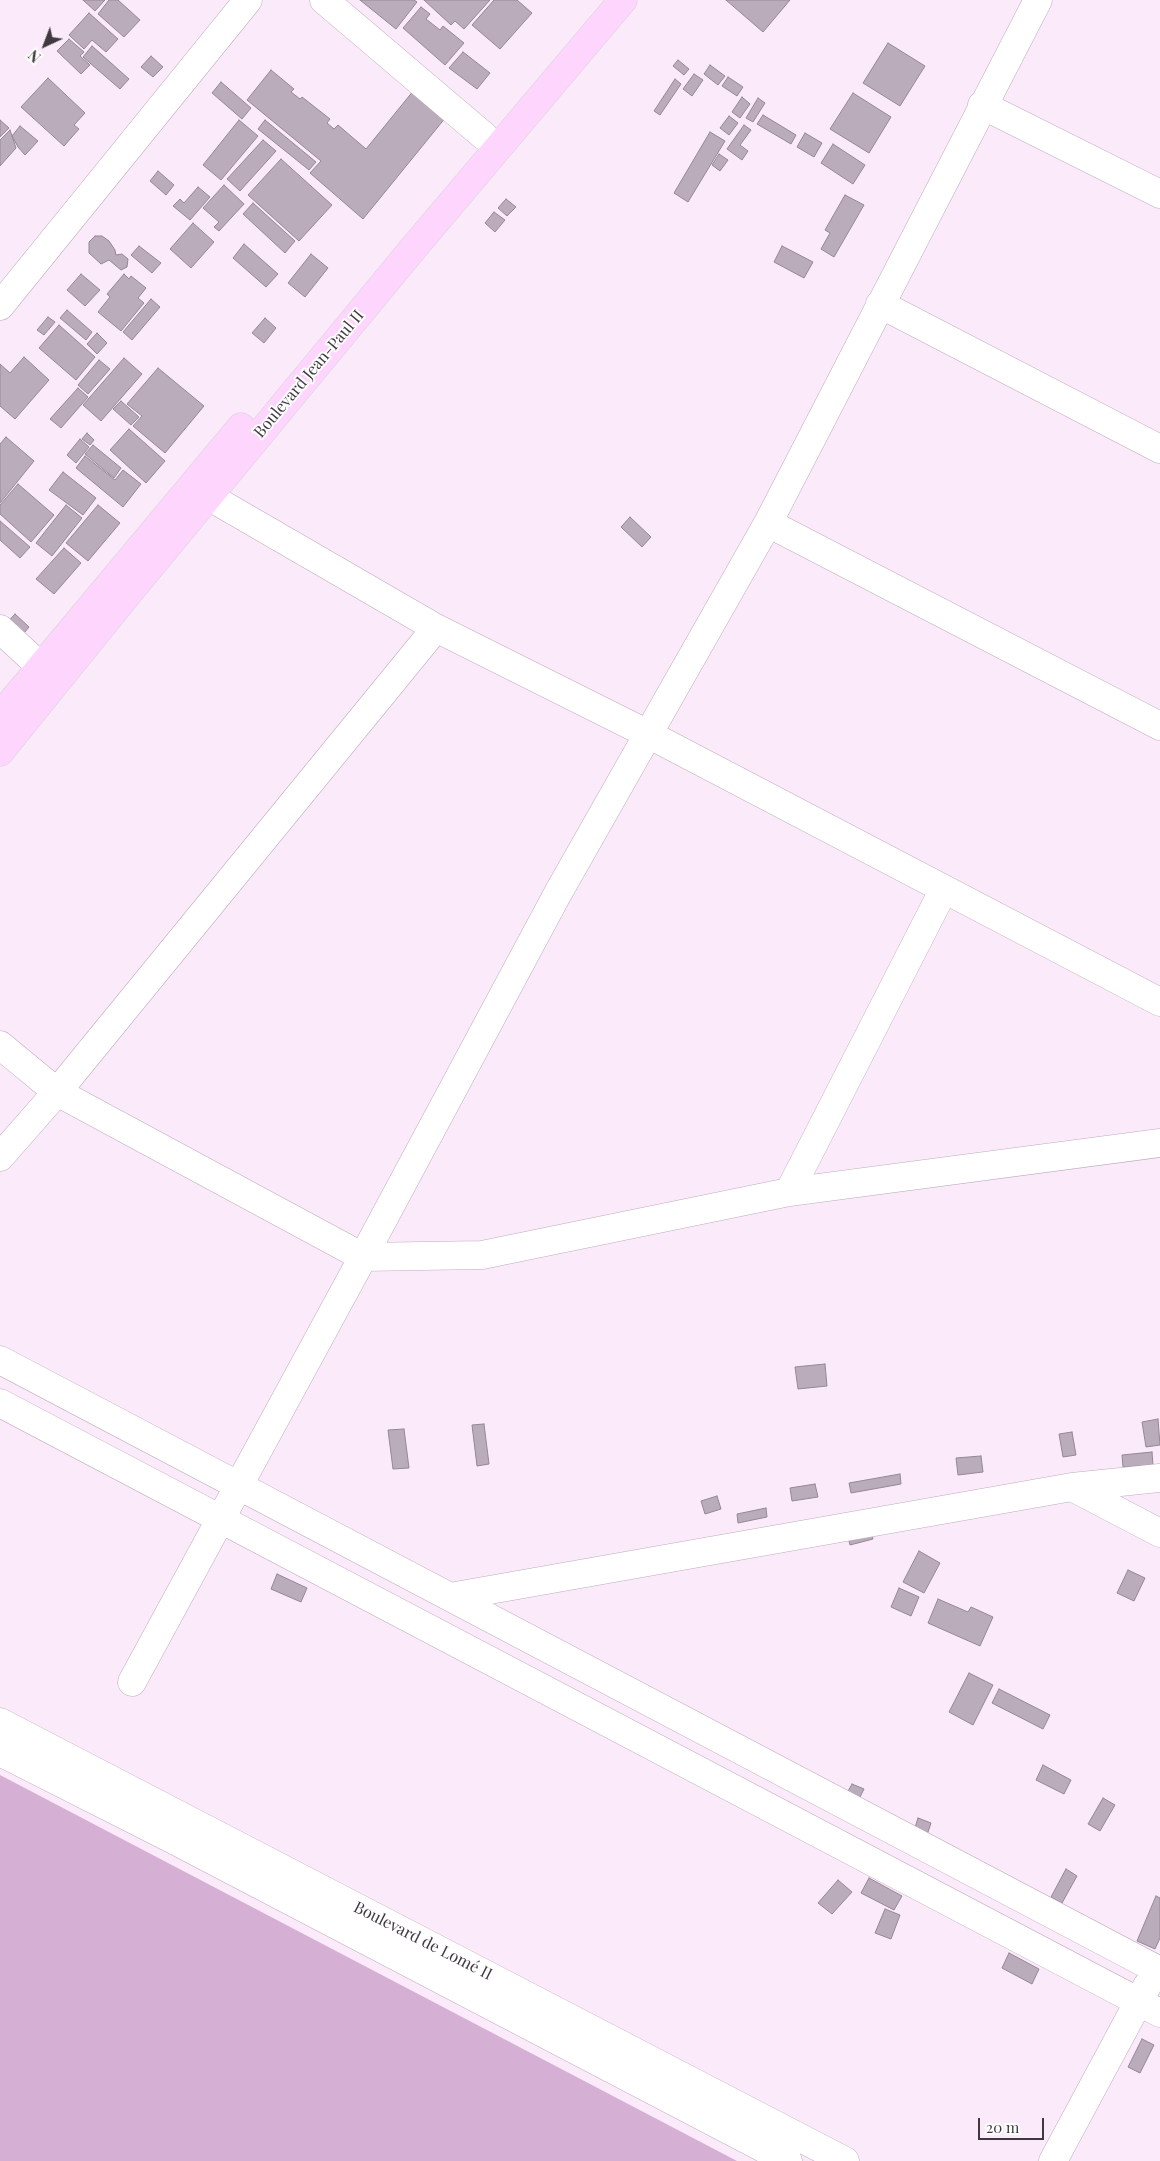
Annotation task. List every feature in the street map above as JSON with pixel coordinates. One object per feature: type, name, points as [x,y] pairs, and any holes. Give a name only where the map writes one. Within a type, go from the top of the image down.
[{"type":"main road","name":"Boulevard Jean-Paul II","points":[[0,716],[598,0]]},
{"type":"main road","name":"Boulevard Jean-Paul II","points":[[0,752],[208,496],[411,251],[623,0]]},
{"type":"street","points":[[2,300],[248,0]]},
{"type":"street","points":[[324,0],[484,136]]},
{"type":"street","points":[[132,1682],[558,893],[768,523],[982,105],[1038,0]]},
{"type":"street","points":[[982,105],[1160,194]]},
{"type":"street","points":[[880,304],[1160,449]]},
{"type":"street","points":[[208,496],[436,628],[648,734],[1160,1002]]},
{"type":"street","points":[[768,523],[1160,726]]},
{"type":"street","points":[[0,1156],[56,1092],[436,628]]},
{"type":"street","points":[[0,629],[40,666]]},
{"type":"street","points":[[789,1192],[944,889]]},
{"type":"street","points":[[0,1045],[56,1092],[363,1257],[482,1256],[789,1192],[1160,1143]]},
{"type":"street","points":[[0,1360],[1159,1968],[1149,2007],[1053,2161]]},
{"type":"street","points":[[0,1403],[1149,2007]]},
{"type":"street","points":[[450,1597],[1072,1487],[1160,1478]]},
{"type":"street","points":[[1072,1487],[1160,1533]]},
{"type":"street","name":"Boulevard de Lomé II","points":[[0,1722],[845,2161]]},
{"type":"street","name":"Boulevard de Lomé II","points":[[0,1752],[190,1848],[788,2161]]},
{"type":"shaded area","points":[[0,1775],[737,2161],[0,2161]]},
{"type":"building","points":[[83,0],[105,0],[95,11]]},
{"type":"building","points":[[109,0],[118,0],[140,20],[124,37],[98,14]]},
{"type":"building","points":[[360,0],[414,0],[417,2],[396,29]]},
{"type":"building","points":[[424,0],[490,0],[464,29],[455,21],[451,25]]},
{"type":"building","points":[[494,0],[517,0],[532,13],[500,49],[472,25]]},
{"type":"building","points":[[726,0],[790,0],[763,32]]},
{"type":"building","points":[[421,7],[430,14],[426,19],[440,30],[443,26],[464,43],[445,65],[403,28]]},
{"type":"building","points":[[89,13],[118,39],[106,52],[92,40],[84,49],[69,35]]},
{"type":"building","points":[[69,39],[84,52],[80,56],[90,65],[81,74],[57,51]]},
{"type":"building","points":[[888,43],[925,66],[900,106],[863,83]]},
{"type":"building","points":[[92,46],[129,79],[120,89],[83,57]]},
{"type":"building","points":[[463,52],[490,73],[477,89],[449,68]]},
{"type":"building","points":[[151,56],[163,67],[153,77],[141,67]]},
{"type":"building","points":[[678,60],[689,69],[684,75],[673,66]]},
{"type":"building","points":[[710,65],[725,76],[718,85],[704,74]]},
{"type":"building","points":[[271,70],[294,89],[291,92],[300,99],[302,97],[330,119],[327,123],[334,129],[338,125],[366,149],[414,90],[446,117],[363,219],[310,173],[321,161],[247,100]]},
{"type":"building","points":[[694,74],[703,80],[692,96],[683,89]]},
{"type":"building","points":[[728,77],[743,87],[737,96],[722,86]]},
{"type":"building","points":[[48,78],[85,113],[74,125],[79,129],[64,146],[21,107]]},
{"type":"building","points":[[675,79],[681,84],[660,115],[654,111]]},
{"type":"building","points":[[221,82],[251,108],[242,119],[212,93]]},
{"type":"building","points":[[853,93],[891,117],[869,153],[830,129]]},
{"type":"building","points":[[742,97],[750,104],[740,118],[732,112]]},
{"type":"building","points":[[758,98],[765,103],[753,122],[746,118]]},
{"type":"building","points":[[763,115],[796,135],[791,144],[757,124]]},
{"type":"building","points":[[729,116],[738,123],[729,135],[720,128]]},
{"type":"building","points":[[0,120],[9,128],[0,137]]},
{"type":"building","points":[[239,120],[258,136],[221,180],[203,165]]},
{"type":"building","points":[[265,120],[316,162],[309,170],[258,129]]},
{"type":"building","points":[[744,125],[751,130],[740,145],[748,151],[742,160],[727,149]]},
{"type":"building","points":[[20,126],[38,141],[25,155],[12,136]]},
{"type":"building","points":[[10,130],[16,148],[0,166],[0,140]]},
{"type":"building","points":[[710,132],[725,141],[688,202],[674,193]]},
{"type":"building","points":[[805,133],[822,143],[814,157],[797,147]]},
{"type":"building","points":[[263,140],[276,151],[240,191],[227,179]]},
{"type":"building","points":[[833,144],[865,165],[853,184],[821,163]]},
{"type":"building","points":[[719,154],[728,160],[720,171],[712,165]]},
{"type":"building","points":[[281,159],[332,205],[299,241],[248,195]]},
{"type":"building","points":[[158,171],[174,185],[166,195],[150,181]]},
{"type":"building","points":[[224,185],[244,204],[219,231],[214,227],[219,222],[203,208]]},
{"type":"building","points":[[198,187],[210,197],[190,220],[173,206],[180,199],[184,203]]},
{"type":"building","points":[[845,195],[864,205],[834,257],[821,249],[830,233],[825,230]]},
{"type":"building","points":[[506,199],[516,207],[507,216],[498,208]]},
{"type":"building","points":[[253,203],[295,241],[285,253],[243,214]]},
{"type":"building","points":[[494,212],[505,220],[495,232],[485,223]]},
{"type":"building","points":[[193,223],[214,242],[191,268],[170,249]]},
{"type":"building","points":[[95,236],[102,236],[109,241],[116,255],[122,254],[128,259],[127,267],[121,270],[109,260],[101,264],[89,253],[89,242]]},
{"type":"building","points":[[244,244],[278,274],[266,287],[233,258]]},
{"type":"building","points":[[139,246],[161,263],[152,273],[131,255]]},
{"type":"building","points":[[782,246],[813,262],[804,278],[774,262]]},
{"type":"building","points":[[311,254],[328,268],[305,297],[288,283]]},
{"type":"building","points":[[81,274],[100,290],[85,306],[67,290]]},
{"type":"building","points":[[124,274],[129,279],[131,276],[146,288],[138,298],[144,303],[121,331],[98,312],[110,297],[107,294]]},
{"type":"building","points":[[151,299],[160,307],[132,340],[123,332]]},
{"type":"building","points":[[67,310],[92,332],[86,340],[60,318]]},
{"type":"building","points":[[48,317],[55,322],[44,335],[37,330]]},
{"type":"building","points":[[265,318],[276,328],[264,343],[252,333]]},
{"type":"building","points":[[59,325],[95,357],[76,380],[39,348]]},
{"type":"building","points":[[97,333],[107,343],[97,354],[87,344]]},
{"type":"building","points":[[24,357],[49,380],[15,419],[0,406],[0,364],[10,373]]},
{"type":"building","points":[[124,358],[142,374],[101,421],[83,405]]},
{"type":"building","points":[[99,360],[110,369],[88,394],[78,385]]},
{"type":"building","points":[[158,368],[204,406],[165,453],[133,426],[142,416],[127,404]]},
{"type":"building","points":[[78,388],[88,397],[61,428],[50,419]]},
{"type":"building","points":[[121,401],[139,417],[131,425],[113,409]]},
{"type":"building","points":[[129,429],[165,461],[146,483],[110,450]]},
{"type":"building","points":[[87,433],[94,440],[90,445],[82,439]]},
{"type":"building","points":[[6,437],[34,461],[0,503],[0,444]]},
{"type":"building","points":[[80,439],[89,447],[76,463],[67,455]]},
{"type":"building","points":[[93,445],[121,468],[114,478],[85,454]]},
{"type":"building","points":[[85,456],[115,480],[123,470],[141,484],[123,507],[76,468]]},
{"type":"building","points":[[63,472],[96,498],[83,515],[49,490]]},
{"type":"building","points":[[18,484],[54,515],[31,542],[0,514],[0,505]]},
{"type":"building","points":[[66,505],[82,518],[52,556],[36,543]]},
{"type":"building","points":[[98,505],[120,523],[88,561],[66,543]]},
{"type":"building","points":[[630,517],[651,537],[642,547],[621,527]]},
{"type":"building","points":[[0,521],[30,547],[20,558],[0,540]]},
{"type":"building","points":[[64,548],[81,563],[54,594],[36,579]]},
{"type":"building","points":[[15,614],[29,627],[20,638],[5,625]]},
{"type":"building","points":[[825,1364],[827,1386],[798,1389],[795,1367]]},
{"type":"building","points":[[1158,1419],[1160,1445],[1146,1447],[1142,1422]]},
{"type":"building","points":[[484,1424],[489,1464],[477,1466],[472,1425]]},
{"type":"building","points":[[404,1429],[409,1468],[393,1469],[388,1430]]},
{"type":"building","points":[[1072,1432],[1076,1455],[1063,1457],[1059,1434]]},
{"type":"building","points":[[1152,1452],[1153,1465],[1123,1467],[1122,1455]]},
{"type":"building","points":[[981,1456],[983,1472],[958,1475],[956,1458]]},
{"type":"building","points":[[900,1474],[901,1484],[851,1493],[849,1483]]},
{"type":"building","points":[[815,1484],[818,1497],[792,1501],[790,1488]]},
{"type":"building","points":[[717,1496],[721,1509],[705,1514],[701,1501]]},
{"type":"building","points":[[766,1508],[767,1517],[738,1523],[737,1514]]},
{"type":"building","points":[[871,1532],[873,1539],[850,1545],[848,1537]]},
{"type":"building","points":[[919,1551],[940,1563],[924,1593],[903,1582]]},
{"type":"building","points":[[1128,1570],[1145,1578],[1134,1601],[1117,1593]]},
{"type":"building","points":[[277,1574],[307,1588],[301,1602],[271,1589]]},
{"type":"building","points":[[899,1588],[919,1597],[911,1616],[891,1607]]},
{"type":"building","points":[[938,1599],[968,1612],[971,1607],[993,1617],[980,1646],[928,1623]]},
{"type":"building","points":[[969,1673],[993,1685],[973,1725],[949,1712]]},
{"type":"building","points":[[999,1689],[1050,1715],[1043,1729],[992,1703]]},
{"type":"building","points":[[1043,1765],[1071,1780],[1064,1794],[1036,1780]]},
{"type":"building","points":[[852,1784],[864,1789],[859,1799],[847,1793]]},
{"type":"building","points":[[1103,1798],[1115,1805],[1100,1831],[1088,1824]]},
{"type":"building","points":[[918,1818],[931,1823],[927,1835],[914,1831]]},
{"type":"building","points":[[1066,1869],[1077,1876],[1062,1903],[1051,1897]]},
{"type":"building","points":[[869,1878],[902,1896],[894,1910],[861,1893]]},
{"type":"building","points":[[838,1880],[852,1892],[832,1914],[818,1903]]},
{"type":"building","points":[[1156,1896],[1160,1898],[1160,1938],[1155,1949],[1137,1941]]},
{"type":"building","points":[[885,1909],[900,1915],[891,1939],[875,1933]]},
{"type":"building","points":[[1009,1953],[1039,1969],[1032,1984],[1002,1968]]},
{"type":"building","points":[[1142,2039],[1154,2045],[1140,2073],[1128,2067]]}]
